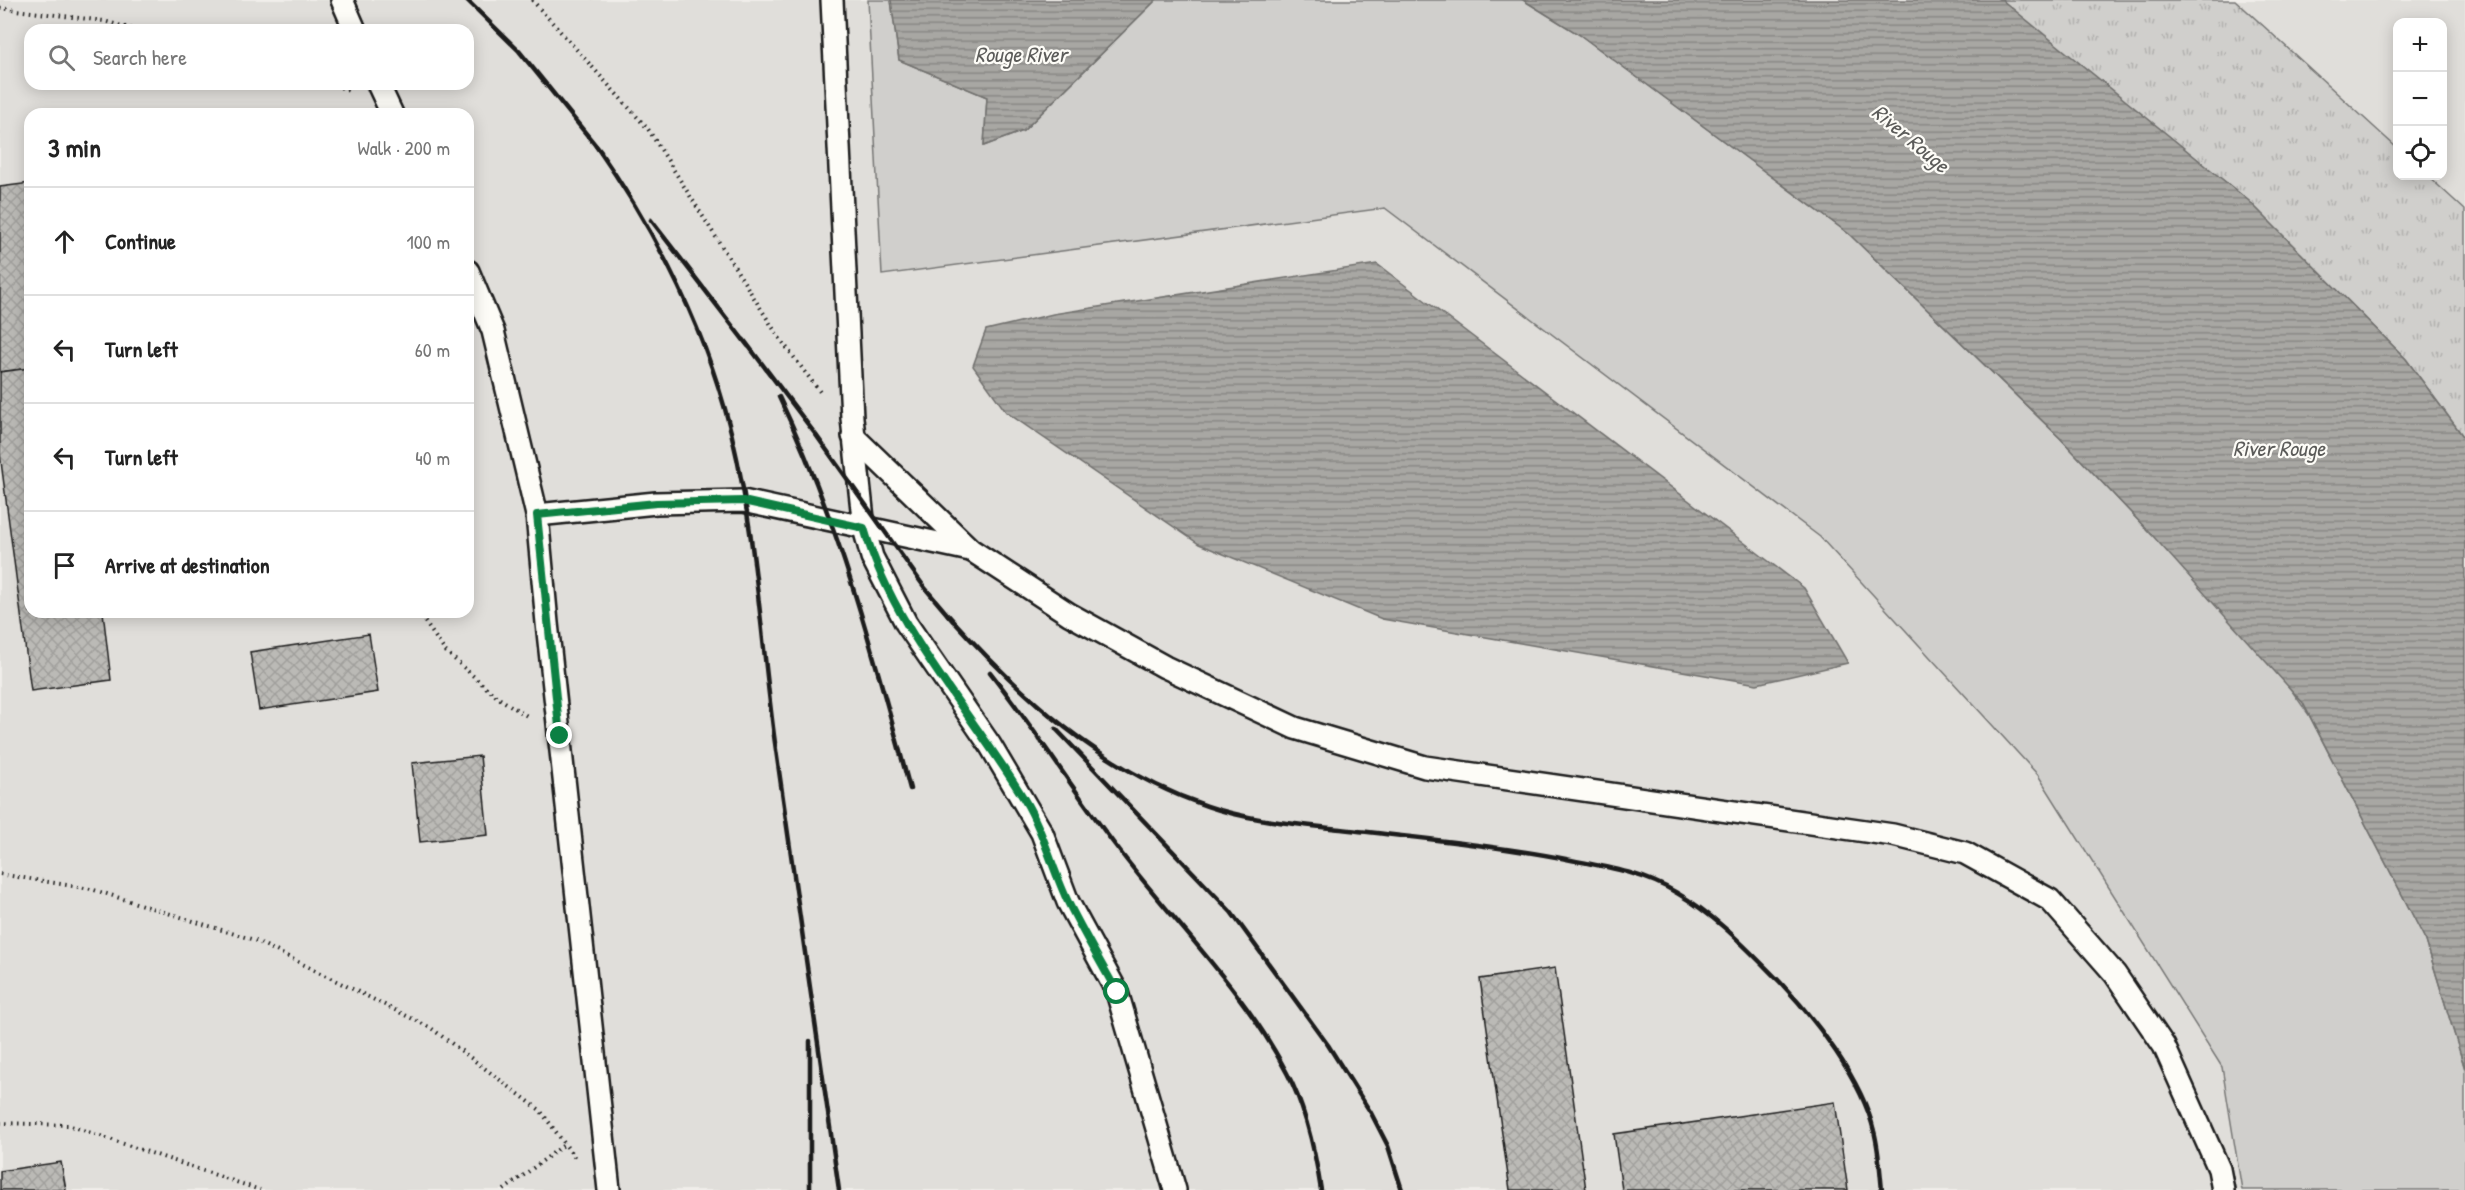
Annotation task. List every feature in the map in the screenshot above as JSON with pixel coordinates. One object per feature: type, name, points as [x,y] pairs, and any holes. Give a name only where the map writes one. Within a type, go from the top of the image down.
[{"type":"lane","points":[[342,0],[352,24]]},
{"type":"lane","points":[[832,0],[853,436],[864,528],[872,557],[906,623],[990,745],[1042,833],[1068,902],[1117,992],[1175,1190]]},
{"type":"lane","points":[[381,90],[389,108]]},
{"type":"lane","points":[[474,285],[493,330],[537,515],[609,1190]]},
{"type":"lane","points":[[853,436],[971,550],[1069,614],[1165,667],[1295,728],[1425,767],[1893,835],[1965,853],[2050,900],[2115,974],[2164,1047],[2219,1169],[2223,1190]]},
{"type":"lane","points":[[537,515],[656,503],[743,501],[971,550]]},
{"type":"path","points":[[532,0],[648,129],[778,336],[853,436]]},
{"type":"path","points":[[0,8],[115,24]]},
{"type":"path","points":[[422,618],[445,651],[496,697],[560,736]]},
{"type":"path","points":[[0,873],[91,889],[254,940],[431,1028],[540,1110],[578,1163]]},
{"type":"path","points":[[0,1123],[68,1125],[260,1190]]},
{"type":"path","points":[[504,1190],[565,1144]]},
{"type":"shaded area","points":[[0,0],[891,0],[899,60],[1023,131],[1156,0],[1523,0],[2212,578],[2303,703],[2426,941],[2465,1069],[2465,1190],[0,1190]]},
{"type":"shaded area","points":[[2235,0],[2465,0],[2465,210],[2432,180],[2447,180],[2447,18],[2393,18],[2393,144]]},
{"type":"green space","points":[[868,0],[891,0],[899,60],[987,97],[984,146],[1023,131],[1156,0],[1523,0],[1580,35],[1849,234],[2060,438],[2152,535],[2212,578],[2309,715],[2426,941],[2465,1069],[2465,1190],[2242,1190],[2222,1067],[2038,775],[1820,537],[1385,208],[882,275]]},
{"type":"green space","points":[[2000,0],[2235,0],[2393,144],[2393,180],[2432,180],[2465,210],[2465,439],[2406,359],[2249,201]]},
{"type":"water","name":"Rouge River","points":[[891,0],[1156,0],[1023,131],[984,146],[987,97],[899,60]]},
{"type":"water","name":"River Rouge","points":[[1523,0],[2002,0],[2249,201],[2406,359],[2465,439],[2465,1069],[2426,941],[2303,703],[2152,535],[2060,438],[1849,234],[1580,35]]},
{"type":"water","points":[[1377,264],[1804,588],[1848,663],[1757,684],[1382,619],[1199,544],[1006,412],[973,366],[986,330],[1053,314]]},
{"type":"building","points":[[24,184],[24,369],[0,372],[0,187]]},
{"type":"building","points":[[24,369],[24,618],[104,618],[111,680],[31,691],[0,454],[0,372]]},
{"type":"building","points":[[369,634],[378,692],[259,710],[250,652]]},
{"type":"building","points":[[480,756],[488,835],[420,842],[412,763]]},
{"type":"building","points":[[1555,968],[1586,1190],[1510,1190],[1480,979]]},
{"type":"building","points":[[1835,1102],[1848,1190],[1622,1190],[1614,1134]]},
{"type":"building","points":[[61,1162],[66,1190],[0,1190],[0,1171]]},
{"type":"railway","points":[[467,0],[519,51],[601,152]]},
{"type":"railway","points":[[596,146],[636,207],[687,305],[714,374],[735,450],[750,532],[775,743],[839,1190]]},
{"type":"railway","points":[[651,220],[748,346]]},
{"type":"railway","points":[[744,340],[816,435],[925,588],[953,621]]},
{"type":"railway","points":[[779,397],[820,492],[854,590],[910,789]]},
{"type":"railway","points":[[948,615],[1004,674],[1065,727],[1098,751],[1168,791],[1223,811],[1273,821],[1485,846],[1612,868],[1652,880],[1692,902],[1732,934],[1780,982],[1808,1014],[1836,1052],[1868,1112],[1877,1146],[1882,1190]]},
{"type":"railway","points":[[990,672],[1115,845],[1250,1012],[1294,1086],[1313,1145],[1321,1190]]},
{"type":"railway","points":[[1056,729],[1231,912],[1328,1045],[1371,1113],[1388,1146],[1402,1190]]},
{"type":"railway","points":[[810,1041],[810,1190]]},
{"type":"route","points":[[560,736],[537,515],[656,503],[743,501],[864,528],[872,557],[906,623],[990,745],[1025,801],[1042,833],[1068,902],[1117,992]]}]
